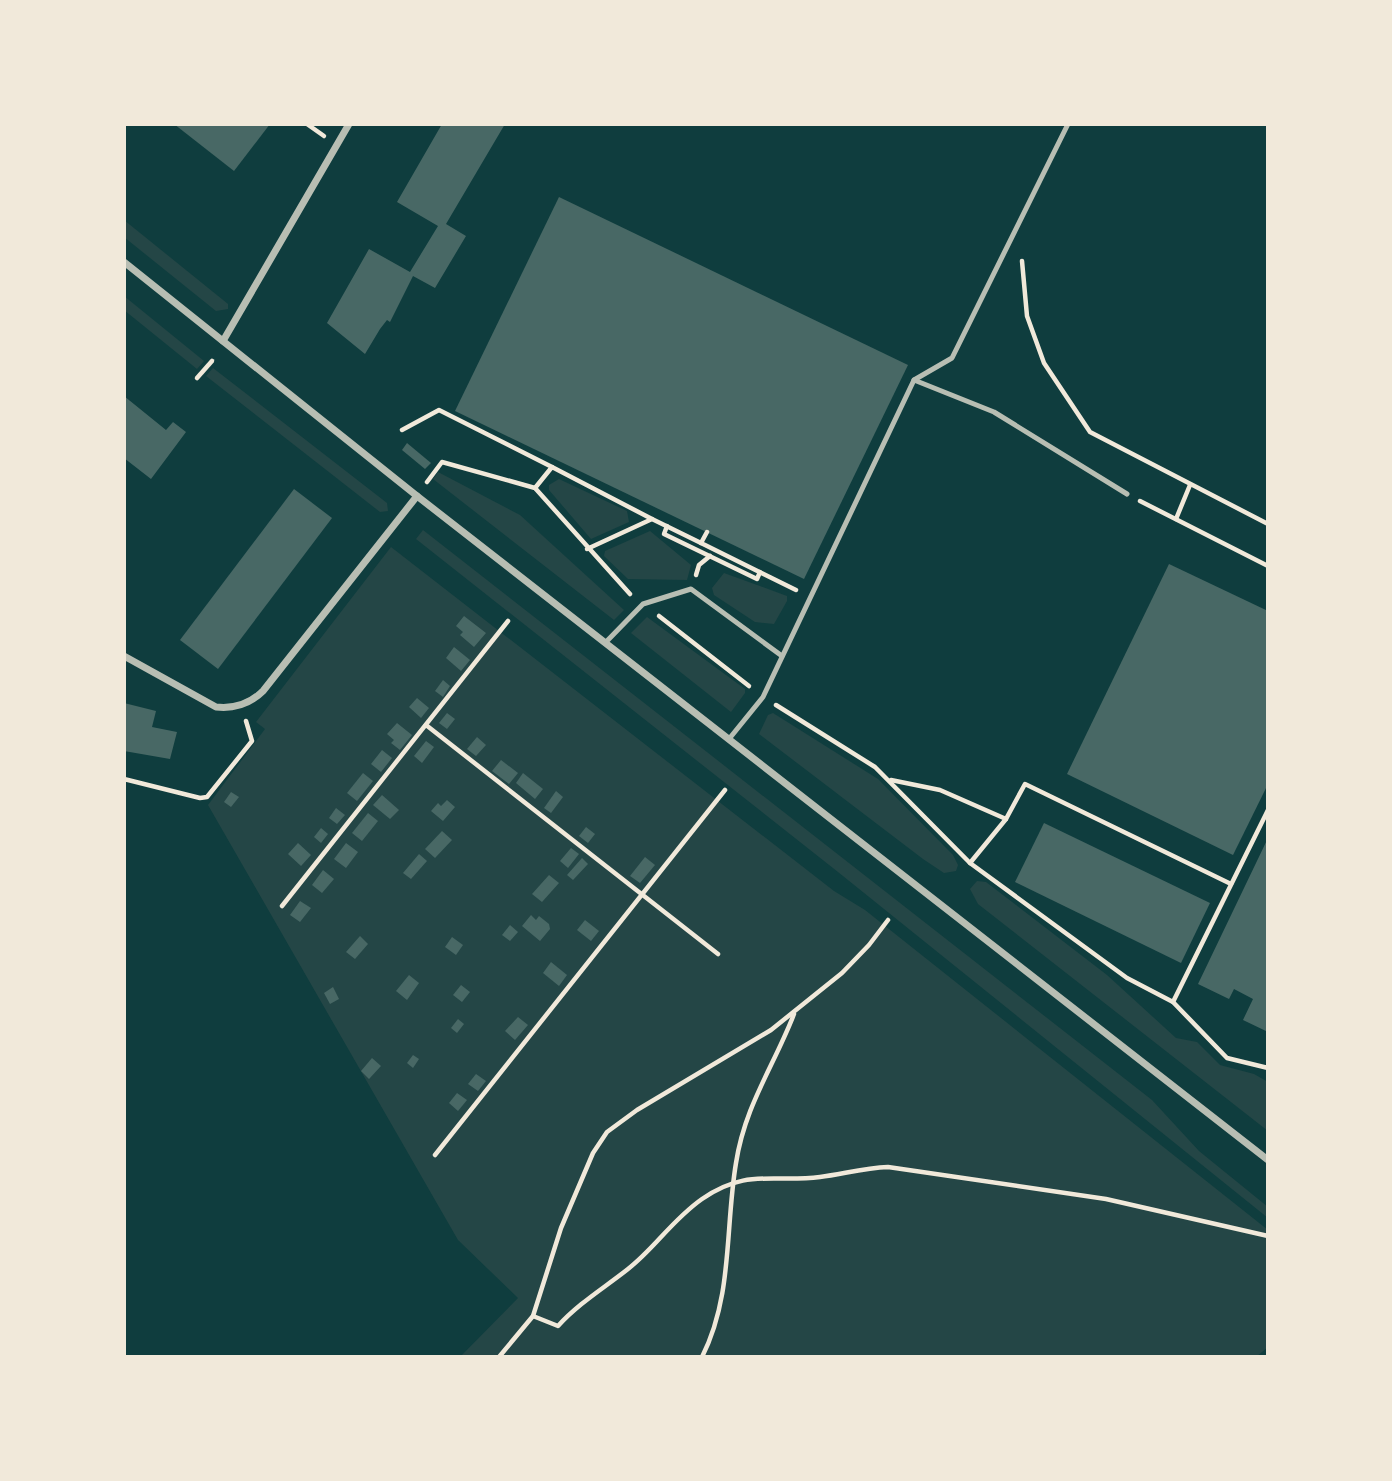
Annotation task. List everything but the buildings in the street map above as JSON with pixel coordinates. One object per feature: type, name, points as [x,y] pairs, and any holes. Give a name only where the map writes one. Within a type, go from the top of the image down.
[{"type":"street","points":[[223,341],[349,124]]},
{"type":"street","points":[[124,262],[417,496],[1268,1160]]},
{"type":"street","points":[[124,656],[216,707],[232,708],[251,701],[263,691],[417,496]]},
{"type":"lane","points":[[729,739],[763,697],[914,380],[952,358],[1068,124]]},
{"type":"lane","points":[[914,380],[994,412],[1127,494]]},
{"type":"lane","points":[[606,642],[643,604],[691,589],[782,656]]},
{"type":"path","points":[[1022,261],[1027,316],[1044,363],[1090,432],[1268,524]]},
{"type":"path","points":[[197,378],[212,360]]},
{"type":"path","points":[[402,430],[439,411],[810,597]]},
{"type":"path","points":[[417,496],[442,462],[535,488],[587,549],[643,604],[763,697],[876,767],[970,863],[1126,978],[1173,1002],[1227,1058],[1268,1069]]},
{"type":"path","points":[[535,488],[552,467]]},
{"type":"path","points":[[1176,519],[1190,485]]},
{"type":"path","points":[[1127,494],[1268,566]]},
{"type":"path","points":[[587,549],[652,519]]},
{"type":"path","points":[[667,526],[664,534],[757,579],[761,572]]},
{"type":"path","points":[[701,543],[707,532]]},
{"type":"path","points":[[282,906],[509,621]]},
{"type":"path","points":[[124,779],[200,798],[207,797],[252,741],[245,716]]},
{"type":"path","points":[[426,725],[718,954]]},
{"type":"path","points":[[890,780],[940,790],[1006,820]]},
{"type":"path","points":[[970,863],[1006,820],[1025,784],[1231,884]]},
{"type":"path","points":[[435,1155],[725,790]]},
{"type":"path","points":[[1173,1002],[1268,810]]},
{"type":"path","points":[[499,1357],[533,1315],[561,1228],[593,1153],[607,1132],[637,1110],[771,1030],[842,973],[888,920]]},
{"type":"path","points":[[702,1357],[720,1310],[736,1162],[753,1098],[795,1010]]},
{"type":"path","points":[[533,1315],[558,1326],[578,1304],[630,1268],[667,1227],[703,1198],[734,1182],[756,1177],[817,1178],[857,1168],[888,1167],[1106,1199],[1268,1236]]},
{"type":"shaded area","points":[[124,220],[228,304],[228,309],[216,311],[124,237]]},
{"type":"shaded area","points":[[124,296],[204,361],[197,369],[124,310]]},
{"type":"shaded area","points":[[213,368],[387,503],[388,511],[380,512],[206,376]]},
{"type":"shaded area","points":[[438,472],[520,515],[624,610],[614,620],[433,479]]},
{"type":"shaded area","points":[[559,479],[627,511],[629,522],[591,539],[549,490],[549,485]]},
{"type":"shaded area","points":[[423,530],[1152,1100],[1199,1151],[1268,1207],[1268,1218],[838,872],[416,539]]},
{"type":"shaded area","points":[[650,531],[691,565],[687,580],[628,579],[604,556],[605,551]]},
{"type":"shaded area","points":[[391,547],[834,891],[865,910],[1268,1230],[1268,1347],[1256,1357],[460,1357],[518,1298],[458,1240],[208,805],[265,729],[256,722]]},
{"type":"shaded area","points":[[724,573],[787,596],[787,601],[774,624],[755,622],[714,595],[712,588]]},
{"type":"shaded area","points":[[647,617],[745,689],[731,712],[631,633]]},
{"type":"shaded area","points":[[773,713],[878,779],[953,855],[958,865],[956,871],[944,873],[923,859],[759,734],[768,715]]},
{"type":"shaded area","points":[[977,881],[986,882],[1107,975],[1176,1038],[1197,1042],[1220,1065],[1254,1074],[1268,1082],[1268,1131],[978,904],[970,889]]}]
